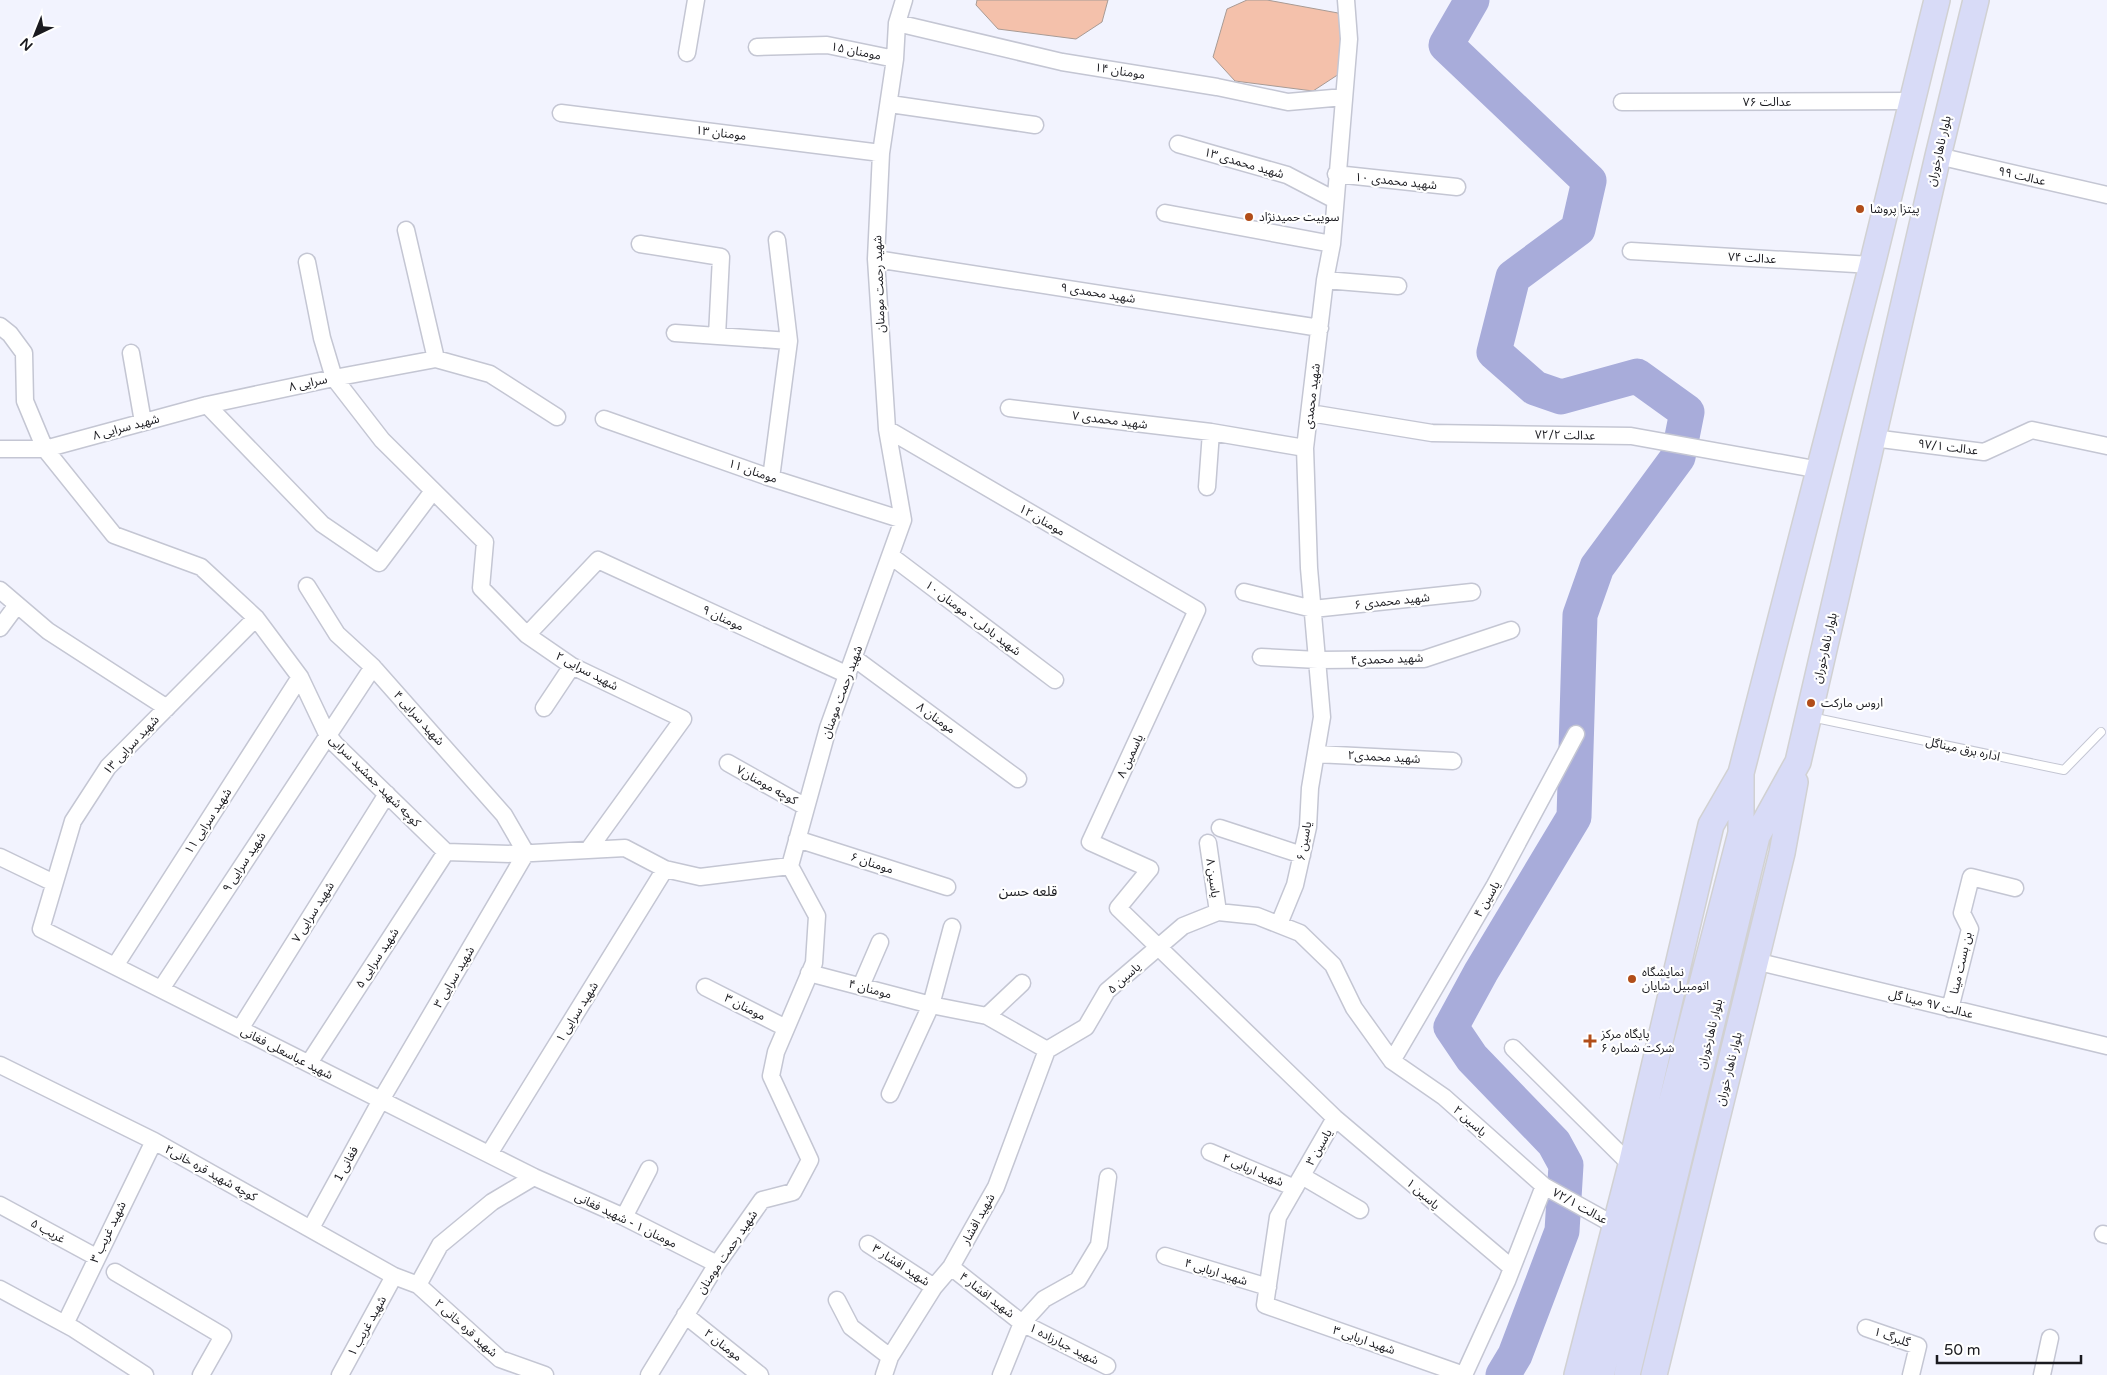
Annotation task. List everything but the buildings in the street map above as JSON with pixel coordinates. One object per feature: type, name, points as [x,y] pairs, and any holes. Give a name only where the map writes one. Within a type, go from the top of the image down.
[{"type":"main road","name":"بلوار ناهارخوران","points":[[1601,1375],[1741,833],[1741,772],[1820,470],[1937,0]]},
{"type":"main road","name":"بلوار ناهارخوران","points":[[1627,1375],[1757,836],[1798,762],[1938,156],[1976,0]]},
{"type":"main road","name":"بلوار ناهار خوران","points":[[1654,1375],[1782,854],[1798,762]]},
{"type":"main road","points":[[1577,1375],[1631,1166],[1711,825],[1741,772]]},
{"type":"street","points":[[687,53],[696,0]]},
{"type":"street","name":"شهید رحمت مومنان","points":[[649,1375],[717,1264],[762,1200],[793,1192],[810,1160],[771,1076],[776,1052],[814,963],[817,916],[790,866],[828,728],[903,520],[887,429],[876,259],[880,153],[890,104],[896,59],[897,23],[904,0]]},
{"type":"street","name":"شهید محمدی","points":[[1316,754],[1322,718],[1309,568],[1305,448],[1325,280],[1332,244],[1336,174],[1349,38],[1346,0]]},
{"type":"street","name":"مومنان ۱۴","points":[[897,23],[1062,62],[1217,87],[1288,102],[1344,97]]},
{"type":"street","name":"مومنان ۱۵","points":[[757,47],[827,45],[896,59]]},
{"type":"street","name":"عدالت ۷۶","points":[[1622,102],[1912,101]]},
{"type":"street","points":[[890,104],[1036,125]]},
{"type":"street","name":"مومنان ۱۳","points":[[561,113],[880,153]]},
{"type":"street","name":"۱۳ شهید محمدی","points":[[1178,144],[1287,175],[1335,200]]},
{"type":"street","name":"عدالت ۹۹","points":[[1938,156],[2107,195]]},
{"type":"street","name":"۱۰ شهید محمدی","points":[[1336,174],[1457,187]]},
{"type":"street","points":[[1165,213],[1332,244]]},
{"type":"street","points":[[406,230],[436,360]]},
{"type":"street","points":[[770,478],[789,341],[777,240]]},
{"type":"street","points":[[640,244],[721,258],[717,336]]},
{"type":"street","name":"عدالت ۷۴","points":[[1631,251],[1872,265]]},
{"type":"street","name":"۹ شهید محمدی","points":[[876,259],[1320,328]]},
{"type":"street","points":[[307,262],[322,338],[334,378],[436,360],[490,374],[557,417]]},
{"type":"street","points":[[1325,280],[1398,286]]},
{"type":"street","name":"کوچه شهید جمشید سرایی","points":[[3,332],[24,353],[25,401],[45,449],[114,535],[201,566],[256,618],[300,677],[327,734],[446,852]]},
{"type":"street","points":[[675,333],[789,341]]},
{"type":"street","points":[[131,353],[143,422]]},
{"type":"street","name":"سرایی ۸","points":[[207,405],[334,378],[382,440]]},
{"type":"street","points":[[207,405],[322,524],[379,563],[433,491]]},
{"type":"street","name":"شهید سرایی ۸","points":[[0,449],[45,449],[207,405]]},
{"type":"street","name":"شهید محمدی ۷","points":[[1009,408],[1211,432],[1305,448]]},
{"type":"street","name":"عدالت ۷۲/۲","points":[[1310,413],[1432,433],[1631,436],[1820,470]]},
{"type":"street","name":"مومنان ۱۱","points":[[604,419],[770,478],[903,520]]},
{"type":"street","name":"مومنان ۱۲","points":[[887,429],[1197,610]]},
{"type":"street","name":"۹۷/۱ عدالت","points":[[1873,438],[1984,452],[2032,430],[2107,446]]},
{"type":"street","points":[[1207,487],[1211,432]]},
{"type":"street","name":"شهید سرایی ۲","points":[[382,440],[485,542],[481,588],[527,635],[572,666],[683,719],[589,849]]},
{"type":"street","name":"شهید بادلی - مومنان ۱۰","points":[[891,556],[1055,680]]},
{"type":"street","name":"مومنان ۹","points":[[527,635],[598,560],[848,675]]},
{"type":"street","name":"شهید سرایی ۴","points":[[307,586],[337,634],[373,667],[504,815],[526,854]]},
{"type":"street","points":[[0,590],[48,631],[167,708]]},
{"type":"street","name":"۶ شهید محمدی","points":[[1244,592],[1313,609],[1472,592]]},
{"type":"street","points":[[0,628],[17,604]]},
{"type":"street","name":"یاسمین ۸","points":[[1118,908],[1150,869],[1090,842],[1197,610]]},
{"type":"street","name":"شهید سرایی ۱۳","points":[[40,928],[73,821],[108,767],[256,618]]},
{"type":"street","name":"شهید محمدی۴","points":[[1261,657],[1318,660],[1424,659],[1511,630]]},
{"type":"street","name":"مومنان ۸","points":[[854,658],[1018,779]]},
{"type":"street","points":[[544,708],[572,666]]},
{"type":"street","name":"شهید سرایی ۹","points":[[161,989],[327,734],[373,667]]},
{"type":"street","name":"شهید سرایی ۱۱","points":[[115,966],[300,677]]},
{"type":"street","name":"یاسین ۴","points":[[1392,1061],[1495,885],[1576,734]]},
{"type":"street","name":"شهید محمدی۲","points":[[1316,754],[1453,761]]},
{"type":"street","name":"یاسین ۶","points":[[1279,924],[1295,885],[1308,828],[1310,788],[1316,754]]},
{"type":"street","name":"کوچه مومنان۷","points":[[728,763],[806,807]]},
{"type":"street","name":"شهید سرایی ۷","points":[[240,1029],[387,794]]},
{"type":"street","points":[[1220,828],[1302,855]]},
{"type":"street","name":"مومنان ۶","points":[[797,839],[947,886]]},
{"type":"street","name":"یاسین ۸","points":[[1208,843],[1218,912]]},
{"type":"street","points":[[446,852],[526,854],[625,848],[665,870],[700,877],[790,866]]},
{"type":"street","name":"شهید سرایی ۵","points":[[309,1064],[446,852]]},
{"type":"street","name":"شهید سرایی ۳","points":[[381,1100],[526,854]]},
{"type":"street","points":[[0,856],[54,883]]},
{"type":"street","name":"شهید سرایی ۱","points":[[489,1154],[665,870]]},
{"type":"street","name":"بن بست مینا","points":[[1950,1008],[1970,928],[1962,913],[1971,876],[2015,888]]},
{"type":"street","name":"یاسین ۱","points":[[1118,908],[1335,1118],[1512,1268]]},
{"type":"street","name":"یاسین ۲","points":[[1218,912],[1257,916],[1300,933],[1333,965],[1354,1008],[1392,1061],[1444,1097],[1550,1189]]},
{"type":"street","name":"یاسین ۵","points":[[1047,1050],[1086,1027],[1107,991],[1183,926],[1218,912]]},
{"type":"street","points":[[890,1094],[931,1005],[952,927]]},
{"type":"street","name":"شهید عباسعلی فغانی","points":[[40,928],[534,1177]]},
{"type":"street","points":[[862,986],[880,942]]},
{"type":"street","name":"عدالت ۹۷ مینا گل","points":[[1755,961],[2107,1046]]},
{"type":"street","name":"۴ مومنان","points":[[809,973],[931,1005],[987,1016],[1047,1050]]},
{"type":"street","points":[[987,1016],[1022,983]]},
{"type":"street","name":"مومنان ۳","points":[[705,987],[786,1028]]},
{"type":"street","points":[[1513,1048],[1631,1166]]},
{"type":"street","name":"شهید افشار","points":[[884,1375],[890,1357],[934,1287],[951,1267],[996,1186],[1047,1050]]},
{"type":"street","name":"کوچه شهید قره خانی۲","points":[[1,1067],[154,1142],[394,1276],[418,1285]]},
{"type":"street","name":"فغانی 1","points":[[311,1228],[381,1100]]},
{"type":"street","name":"یاسین ۳","points":[[1265,1305],[1278,1217],[1335,1118]]},
{"type":"street","name":"۳ شهید غریب","points":[[65,1324],[96,1257],[154,1142]]},
{"type":"street","name":"شهید اربابی ۲","points":[[1210,1152],[1298,1182],[1360,1210]]},
{"type":"street","points":[[624,1218],[649,1169]]},
{"type":"street","points":[[418,1285],[440,1245],[492,1202],[534,1177]]},
{"type":"street","name":"مومنان ۱ - شهید فغانی","points":[[534,1177],[624,1218],[717,1264]]},
{"type":"street","points":[[1001,1375],[1022,1323],[1044,1299],[1078,1280],[1099,1244],[1108,1177]]},
{"type":"street","points":[[1464,1375],[1550,1189]]},
{"type":"street","name":"عدالت ۷۲/۱","points":[[1550,1189],[1616,1226]]},
{"type":"street","name":"غریب ۵","points":[[0,1205],[96,1257]]},
{"type":"street","name":"۳ شهید افشار","points":[[868,1244],[934,1287]]},
{"type":"street","name":"شهید اربابی ۴","points":[[1165,1256],[1268,1287]]},
{"type":"street","name":"۴ شهید افشار","points":[[951,1267],[1022,1323]]},
{"type":"street","points":[[115,1272],[223,1336],[201,1375]]},
{"type":"street","name":"۱ شهید غریب","points":[[340,1375],[394,1276]]},
{"type":"street","name":"۲ شهید قره خانی","points":[[418,1285],[500,1358],[545,1375]]},
{"type":"street","points":[[0,1289],[74,1328],[146,1375]]},
{"type":"street","points":[[837,1300],[851,1326],[890,1357]]},
{"type":"street","name":"شهید اربابی ۳","points":[[1265,1305],[1464,1375]]},
{"type":"street","name":"۲ مومنان","points":[[685,1316],[760,1375]]},
{"type":"street","name":"۱ شهید جبارزاده","points":[[1022,1323],[1107,1366]]},
{"type":"street","name":"گلبرگ ۱","points":[[1866,1328],[1918,1346],[1911,1375]]},
{"type":"street","points":[[2042,1375],[2050,1338]]},
{"type":"lane","name":"اداره برق میناگل","points":[[1809,716],[2064,770],[2101,732]]},
{"type":"waterway","points":[[1472,0],[1446,45],[1589,181],[1578,229],[1513,277],[1494,352],[1535,388],[1561,397],[1637,376],[1687,412],[1678,457],[1597,567],[1580,615],[1574,817],[1481,972],[1451,1027],[1472,1058],[1554,1143],[1566,1165],[1562,1231],[1515,1355],[1503,1375]]},
{"type":"place","name":"پیتزا پروشا","points":[[1860,209]]},
{"type":"place","name":"سوییت حمیدنژاد","points":[[1249,217]]},
{"type":"place","name":"اروس مارکت","points":[[1811,703]]},
{"type":"place","name":"نمایشگاه اتومبیل شایان","points":[[1632,979]]},
{"type":"place","name":"پایگاه مرکز شرکت شماره ۶","points":[[1590,1041]]},
{"type":"district","name":"قلعه حسن","points":[[1028,891]]}]
